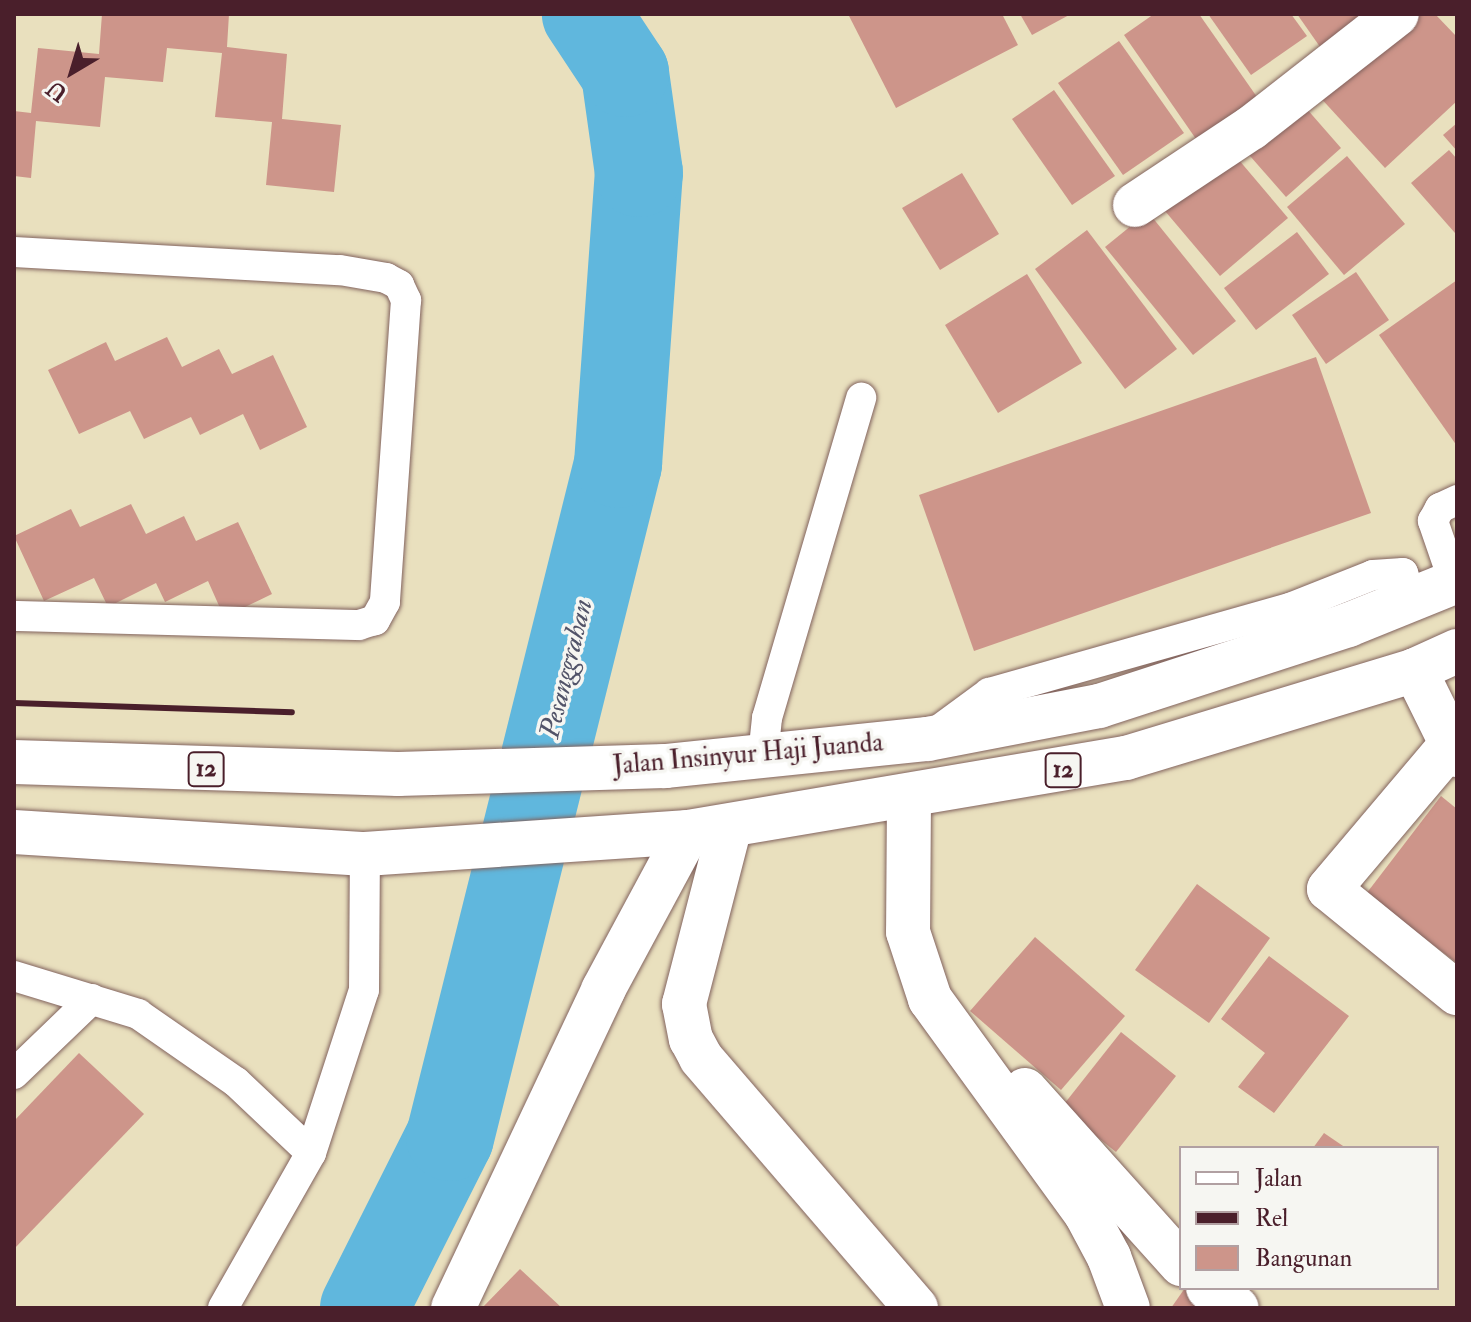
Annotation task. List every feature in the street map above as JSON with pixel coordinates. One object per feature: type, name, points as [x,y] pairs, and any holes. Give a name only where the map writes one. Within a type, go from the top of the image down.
[{"type":"main road","points":[[1135,205],[1251,128],[1397,14]]},
{"type":"main road","name":"Jalan Insinyur Haji Juanda","points":[[14,762],[398,774],[665,766],[928,739],[1099,706],[1255,657],[1456,582]]},
{"type":"main road","name":"12","points":[[14,832],[381,853],[730,826],[1126,758],[1415,670],[1457,651]]},
{"type":"main road","points":[[1415,670],[1453,751],[1329,889],[1457,993]]},
{"type":"main road","points":[[909,797],[908,932],[920,972],[952,1033],[1086,1214],[1128,1308]]},
{"type":"main road","points":[[730,826],[684,1004],[691,1039],[701,1058],[916,1308]]},
{"type":"main road","points":[[453,1308],[603,990],[671,832]]},
{"type":"main road","points":[[920,972],[1179,1262]]},
{"type":"main road","points":[[1211,1290],[1237,1308]]},
{"type":"lane","points":[[14,252],[340,270],[386,278],[399,285],[406,300],[385,602],[375,620],[359,625],[14,616]]},
{"type":"lane","points":[[763,756],[767,718],[861,398]]},
{"type":"lane","points":[[1456,582],[1433,521],[1440,508],[1457,500]]},
{"type":"lane","points":[[223,1308],[311,1153],[364,990],[381,853]]},
{"type":"lane","points":[[14,976],[138,1014],[236,1082],[311,1153]]},
{"type":"lane","points":[[14,1074],[92,999]]},
{"type":"building","points":[[102,14],[229,14],[227,47],[287,54],[282,119],[341,125],[334,192],[266,185],[272,122],[215,117],[222,53],[167,48],[163,82],[105,77],[100,127],[36,121],[31,178],[14,176],[14,111],[31,113],[38,48],[99,54]]},
{"type":"building","points":[[848,14],[1002,14],[1018,45],[896,108]]},
{"type":"building","points":[[1020,14],[1071,14],[1032,35]]},
{"type":"building","points":[[1154,14],[1199,14],[1257,97],[1196,139],[1124,35]]},
{"type":"building","points":[[1208,14],[1291,14],[1307,36],[1251,75]]},
{"type":"building","points":[[1297,14],[1370,14],[1325,54]]},
{"type":"building","points":[[1403,14],[1435,14],[1457,37],[1457,101],[1385,168],[1317,94]]},
{"type":"building","points":[[1119,41],[1184,133],[1123,175],[1058,83]]},
{"type":"building","points":[[1054,90],[1115,176],[1072,205],[1012,119]]},
{"type":"building","points":[[1299,100],[1341,148],[1286,197],[1243,148]]},
{"type":"building","points":[[1457,123],[1457,151],[1443,135]]},
{"type":"building","points":[[1449,150],[1457,159],[1455,233],[1411,183]]},
{"type":"building","points":[[1233,153],[1288,218],[1220,276],[1165,211]]},
{"type":"building","points":[[1347,156],[1405,224],[1344,275],[1287,207]]},
{"type":"building","points":[[962,173],[999,234],[940,270],[902,208]]},
{"type":"building","points":[[1148,212],[1236,321],[1193,355],[1105,247]]},
{"type":"building","points":[[1087,230],[1177,349],[1125,389],[1035,269]]},
{"type":"building","points":[[1297,232],[1329,274],[1256,330],[1224,288]]},
{"type":"building","points":[[1356,272],[1389,320],[1326,364],[1292,315]]},
{"type":"building","points":[[1027,274],[1082,363],[998,413],[945,325]]},
{"type":"building","points":[[1457,280],[1457,446],[1379,335]]},
{"type":"building","points":[[167,337],[182,367],[219,349],[232,374],[273,355],[307,427],[260,450],[243,414],[200,435],[191,417],[144,439],[130,411],[79,434],[48,370],[106,342],[115,361]]},
{"type":"building","points":[[1316,357],[1371,513],[974,651],[919,495]]},
{"type":"building","points":[[131,504],[146,534],[184,516],[196,541],[238,522],[272,594],[224,617],[208,581],[165,602],[156,583],[108,607],[94,578],[44,601],[14,536],[71,509],[80,527]]},
{"type":"building","points":[[1441,796],[1457,809],[1457,963],[1366,894]]},
{"type":"building","points":[[1197,884],[1270,938],[1209,1023],[1135,970]]},
{"type":"building","points":[[1035,937],[1125,1016],[1061,1090],[970,1011]]},
{"type":"building","points":[[1269,956],[1349,1016],[1274,1113],[1238,1087],[1265,1053],[1221,1019]]},
{"type":"building","points":[[1121,1032],[1176,1076],[1116,1152],[1061,1108]]},
{"type":"building","points":[[79,1053],[144,1114],[14,1249],[14,1121]]},
{"type":"building","points":[[1324,1133],[1343,1146],[1314,1146]]},
{"type":"building","points":[[520,1269],[562,1308],[482,1308]]},
{"type":"building","points":[[1184,1290],[1195,1290],[1222,1308],[1171,1308]]},
{"type":"waterway","name":"Pesanggrahan","points":[[364,1308],[450,1137],[618,464],[639,173],[625,73],[586,14]]},
{"type":"railway","points":[[14,703],[292,712]]}]
